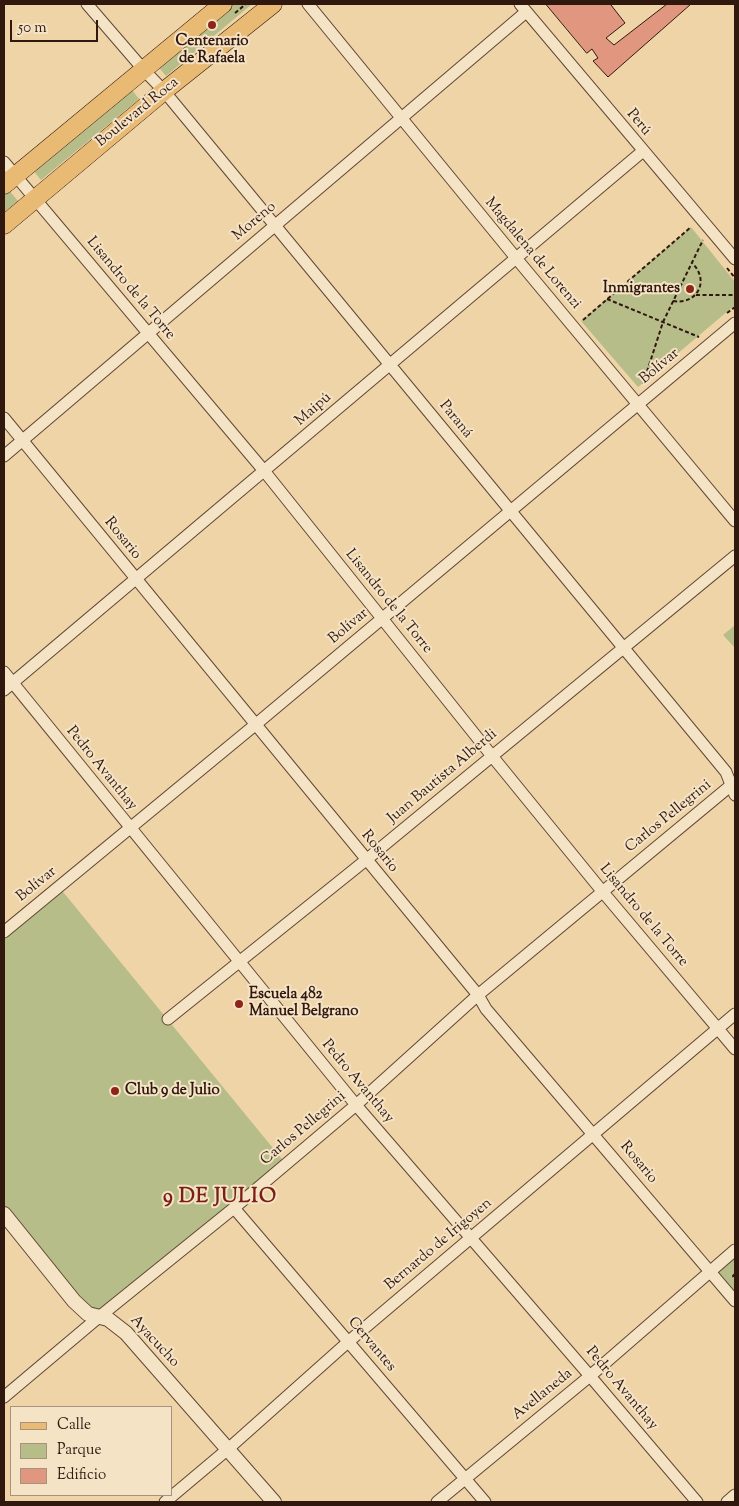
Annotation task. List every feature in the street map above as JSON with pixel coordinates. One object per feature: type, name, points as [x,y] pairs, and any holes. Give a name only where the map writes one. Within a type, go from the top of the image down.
[{"type":"main road","name":"Boulevard Roca","points":[[7,174],[143,69],[223,4]]},
{"type":"main road","name":"Boulevard Roca","points":[[4,224],[164,91],[273,4]]},
{"type":"street","name":"Paraná","points":[[87,4],[164,91],[390,364],[726,772],[734,787]]},
{"type":"street","name":"Magdalena de Lorenzi","points":[[308,4],[638,406],[735,521]]},
{"type":"street","name":"Moreno","points":[[4,456],[401,118],[523,8]]},
{"type":"street","name":"Perú","points":[[523,8],[735,260]]},
{"type":"street","name":"Maipú","points":[[8,687],[643,152]]},
{"type":"street","name":"Lisandro de la Torre","points":[[7,174],[34,198],[265,472],[492,756],[602,891],[735,1049]]},
{"type":"street","name":"Bolívar","points":[[4,932],[382,620],[735,323]]},
{"type":"street","name":"Rosario","points":[[4,418],[478,995],[486,1009],[735,1301]]},
{"type":"street","name":"Juan Bautista Alberdi","points":[[168,1019],[366,860],[735,556]]},
{"type":"street","name":"Pedro Avanthay","points":[[4,672],[8,687],[130,829],[356,1105],[697,1502]]},
{"type":"street","name":"Carlos Pellegrini","points":[[4,1397],[356,1105],[478,995],[602,891],[734,787]]},
{"type":"street","name":"Bernardo de Irigoyen","points":[[165,1502],[228,1449],[348,1342],[735,1014]]},
{"type":"street","name":"Cervantes","points":[[234,1208],[485,1502]]},
{"type":"street","name":"Ayacucho","points":[[4,1214],[74,1302],[88,1314],[108,1319],[126,1333],[274,1502]]},
{"type":"street","name":"Avellaneda","points":[[437,1502],[590,1376],[735,1250]]},
{"type":"street","points":[[727,1502],[735,1495]]},
{"type":"path","points":[[582,321],[691,226]]},
{"type":"path","points":[[643,383],[663,322],[703,240]]},
{"type":"path","points":[[673,301],[686,302],[696,295],[700,287],[700,272],[692,263]]},
{"type":"path","points":[[722,263],[735,278]]},
{"type":"path","points":[[696,295],[735,295]]},
{"type":"path","points":[[607,299],[699,337],[692,343]]},
{"type":"path","points":[[721,319],[735,307]]},
{"type":"green space","points":[[228,4],[252,4],[166,76],[156,64]]},
{"type":"green space","points":[[130,87],[139,99],[41,180],[32,169]]},
{"type":"green space","points":[[8,189],[18,201],[4,212],[4,193]]},
{"type":"green space","points":[[691,227],[735,282],[735,305],[638,387],[581,321]]},
{"type":"green space","points":[[735,625],[735,648],[723,635]]},
{"type":"green space","name":"Club 9 de Julio","points":[[59,887],[286,1164],[99,1317],[4,1211],[4,932]]},
{"type":"green space","points":[[735,1254],[735,1296],[714,1272]]},
{"type":"building","points":[[546,4],[612,4],[625,23],[606,38],[614,45],[667,4],[691,4],[608,77],[593,61],[598,58],[592,49],[587,53]]},
{"type":"place","name":"Centenario de Rafaela","points":[[212,25]]},
{"type":"place","name":"Inmigrantes","points":[[690,289]]},
{"type":"place","name":"Escuela 482 Manuel Belgrano","points":[[239,1004]]},
{"type":"place","name":"Club 9 de Julio","points":[[115,1091]]},
{"type":"district","name":"9 DE JULIO","points":[[220,1199]]}]
